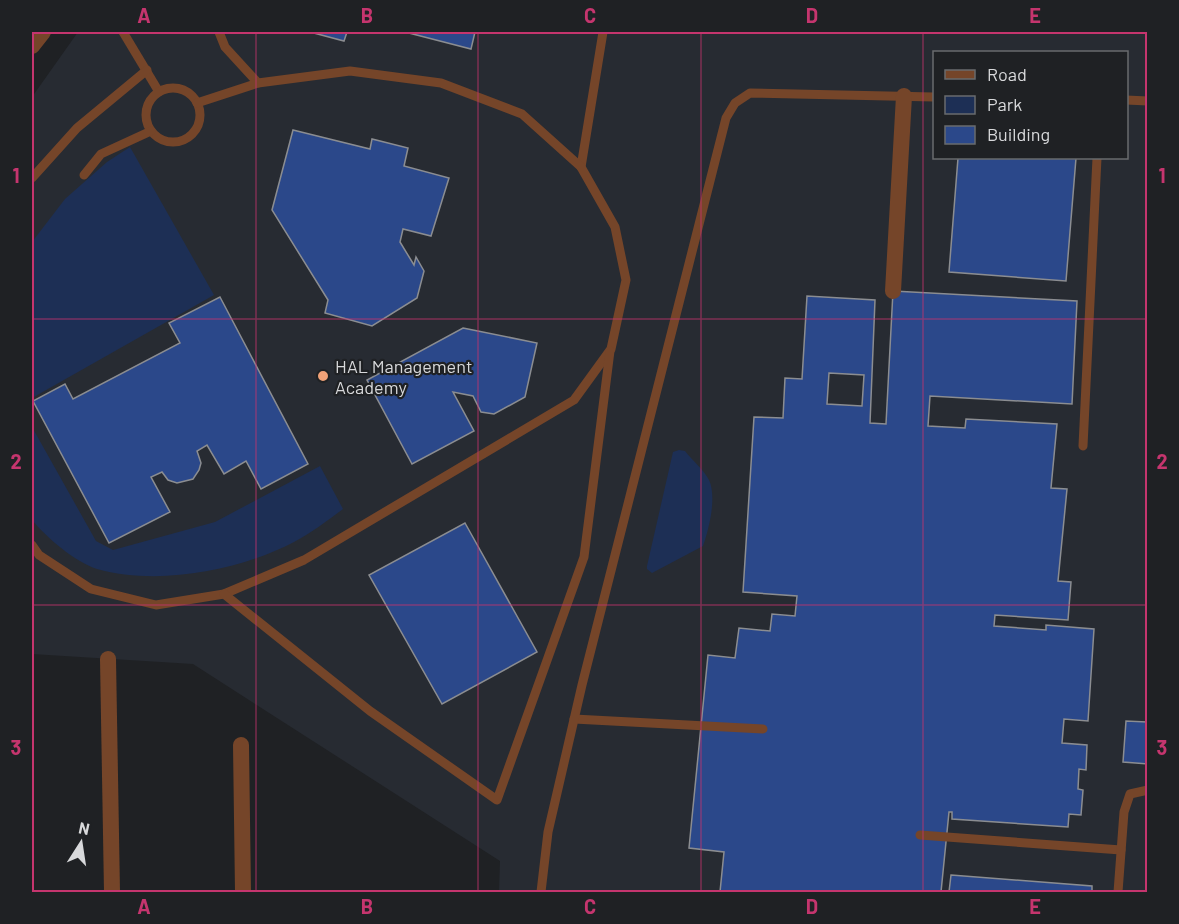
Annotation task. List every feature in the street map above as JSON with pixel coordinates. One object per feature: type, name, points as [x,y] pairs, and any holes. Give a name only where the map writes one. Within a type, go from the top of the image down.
[{"type":"street","points":[[32,46],[43,32]]},
{"type":"street","points":[[893,291],[904,96]]},
{"type":"street","points":[[108,659],[112,892]]},
{"type":"street","points":[[241,745],[243,892]]},
{"type":"lane","points":[[123,32],[159,92]]},
{"type":"lane","points":[[219,32],[225,47],[258,83]]},
{"type":"lane","points":[[581,167],[603,32]]},
{"type":"lane","points":[[32,178],[77,128],[147,70]]},
{"type":"lane","points":[[197,103],[258,83],[350,71],[441,83],[522,114],[581,167],[615,227],[626,280],[611,349],[584,557],[497,800],[370,711],[224,594]]},
{"type":"lane","points":[[176,88],[192,96],[197,103],[200,120],[197,129],[183,140],[166,141],[151,131],[147,123],[148,105],[159,92],[176,88]]},
{"type":"lane","points":[[541,892],[548,832],[574,719],[726,117],[735,103],[750,93],[933,96]]},
{"type":"lane","points":[[1128,100],[1148,101]]},
{"type":"lane","points":[[84,175],[101,154],[151,131]]},
{"type":"lane","points":[[1083,447],[1097,159]]},
{"type":"lane","points":[[32,545],[39,555],[91,589],[156,605],[224,594],[304,560],[574,400],[611,349]]},
{"type":"lane","points":[[574,719],[763,729]]},
{"type":"lane","points":[[1118,892],[1124,812],[1130,794],[1148,790]]},
{"type":"lane","points":[[920,835],[1121,850]]},
{"type":"shaded area","points":[[78,32],[1147,32],[1147,892],[499,892],[500,861],[193,664],[32,654],[32,97]]},
{"type":"green space","points":[[130,147],[214,295],[32,398],[32,242],[65,199],[107,162]]},
{"type":"green space","points":[[32,427],[96,541],[113,550],[215,522],[320,466],[343,509],[294,542],[249,561],[224,568],[172,576],[121,574],[97,569],[88,566],[62,548],[32,520]]},
{"type":"green space","points":[[685,451],[709,480],[712,495],[710,522],[703,546],[652,573],[647,566],[673,452]]},
{"type":"building","points":[[310,32],[347,32],[344,41]]},
{"type":"building","points":[[405,32],[475,32],[471,49]]},
{"type":"building","points":[[293,130],[370,149],[372,139],[408,148],[404,166],[449,178],[431,236],[403,229],[400,242],[414,265],[416,257],[424,271],[417,298],[372,326],[325,313],[328,300],[272,210]]},
{"type":"building","points":[[958,159],[1076,159],[1066,281],[949,272]]},
{"type":"building","points":[[893,291],[1077,301],[1072,404],[930,396],[928,426],[965,428],[966,419],[1057,424],[1051,488],[1067,489],[1058,581],[1071,582],[1068,620],[995,615],[994,626],[1046,630],[1046,625],[1094,629],[1088,721],[1064,719],[1062,743],[1087,745],[1086,770],[1079,769],[1078,789],[1083,790],[1081,815],[1069,814],[1068,827],[952,819],[952,812],[949,812],[941,892],[720,892],[724,852],[689,848],[708,655],[735,658],[739,628],[770,631],[772,614],[795,616],[797,596],[743,592],[754,417],[783,418],[785,378],[802,379],[807,296],[875,300],[870,423],[886,424]],"holes":[[[829,373],[864,375],[862,406],[827,404]]]},
{"type":"building","points":[[220,297],[308,464],[261,489],[246,461],[224,474],[207,445],[197,451],[201,463],[193,479],[177,483],[168,480],[162,472],[151,477],[170,512],[109,543],[33,401],[65,384],[73,399],[180,343],[169,323]]},
{"type":"building","points":[[463,328],[537,343],[525,397],[494,414],[481,412],[473,396],[453,392],[474,431],[412,464],[367,380]]},
{"type":"building","points":[[465,523],[537,652],[442,704],[369,575]]},
{"type":"building","points":[[1148,716],[1148,764],[1123,762],[1126,721],[1147,722]]},
{"type":"building","points":[[951,875],[1092,886],[1092,892],[949,892]]},
{"type":"place","name":"HAL Management Academy","points":[[323,376]]}]
